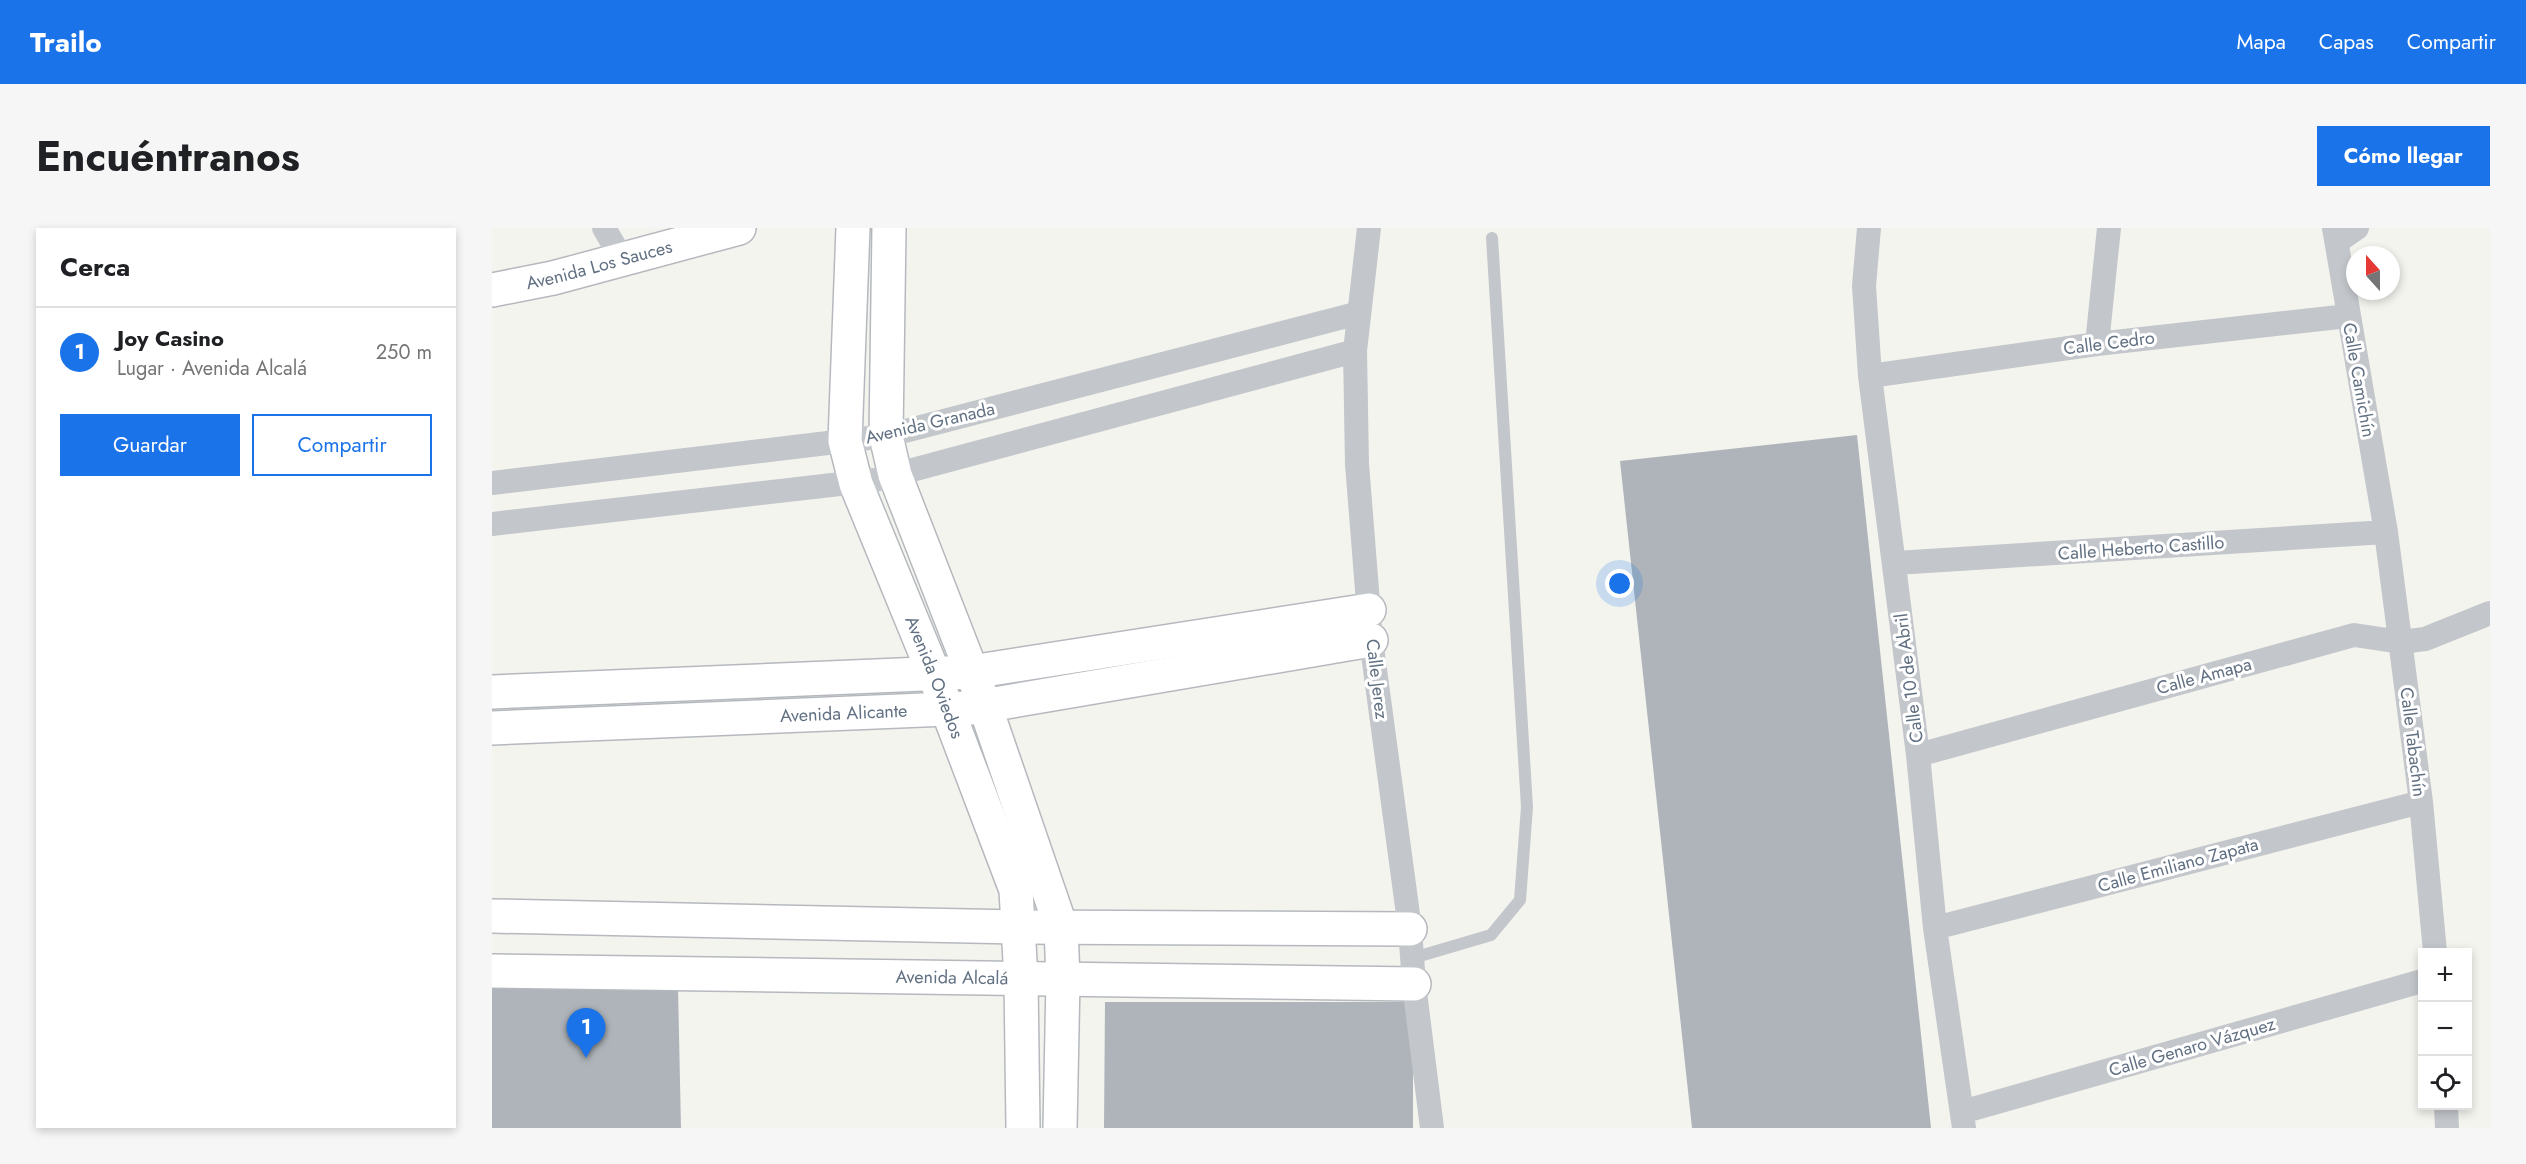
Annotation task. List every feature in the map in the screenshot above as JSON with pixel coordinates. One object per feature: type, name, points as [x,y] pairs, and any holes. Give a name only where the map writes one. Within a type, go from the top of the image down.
[{"type":"street","points":[[604,228],[622,259]]},
{"type":"street","name":"Avenida Los Sauces","points":[[492,290],[554,278],[739,228]]},
{"type":"street","name":"Avenida Oviedos","points":[[853,228],[845,441],[856,484],[934,674],[1016,890],[1021,979],[1023,1128]]},
{"type":"street","name":"Avenida Oviedos","points":[[889,228],[885,436],[895,475],[985,706],[1061,927],[1063,980],[1060,1128]]},
{"type":"street","name":"Calle Jerez","points":[[1369,228],[1355,351],[1357,464],[1370,625],[1432,1128]]},
{"type":"street","name":"Calle 10 de Abril","points":[[1869,228],[1864,286],[1870,376],[1896,563],[1935,928],[1963,1120]]},
{"type":"street","points":[[2097,344],[2109,228]]},
{"type":"street","points":[[2336,235],[2357,228]]},
{"type":"street","name":"Calle Camichín","points":[[2336,235],[2386,532]]},
{"type":"street","name":"Avenida Granada","points":[[492,483],[885,436],[1359,313]]},
{"type":"street","name":"Calle Cedro","points":[[1870,376],[2097,344],[2348,316]]},
{"type":"street","points":[[492,524],[856,484],[1355,351]]},
{"type":"street","name":"Calle Heberto Castillo","points":[[1896,563],[2386,532]]},
{"type":"street","name":"Calle Tabachín","points":[[2386,532],[2421,802],[2435,948]]},
{"type":"street","name":"Calle Amapa","points":[[1918,755],[2354,635],[2400,642],[2425,639],[2490,614]]},
{"type":"street","name":"Avenida Alicante","points":[[492,692],[971,672],[1370,625]]},
{"type":"street","name":"Avenida Alicante","points":[[492,728],[985,706],[1370,625]]},
{"type":"street","name":"Calle Emiliano Zapata","points":[[1935,928],[2421,802]]},
{"type":"street","points":[[492,916],[1061,927],[1412,957]]},
{"type":"street","name":"Avenida Alcalá","points":[[492,971],[1063,980],[1412,957]]},
{"type":"street","name":"Calle Genaro Vázquez","points":[[1963,1120],[2418,982]]},
{"type":"street","points":[[2446,1110],[2447,1128]]},
{"type":"lane","points":[[1412,957],[1491,935],[1520,900],[1527,807],[1492,238]]},
{"type":"building","points":[[1857,435],[1931,1128],[1692,1128],[1620,461]]},
{"type":"building","points":[[492,983],[678,988],[681,1128],[492,1128]]},
{"type":"building","points":[[1105,1002],[1413,1002],[1413,1128],[1104,1128]]},
{"type":"place","name":"Joy Casino","points":[[586,1058]]}]
